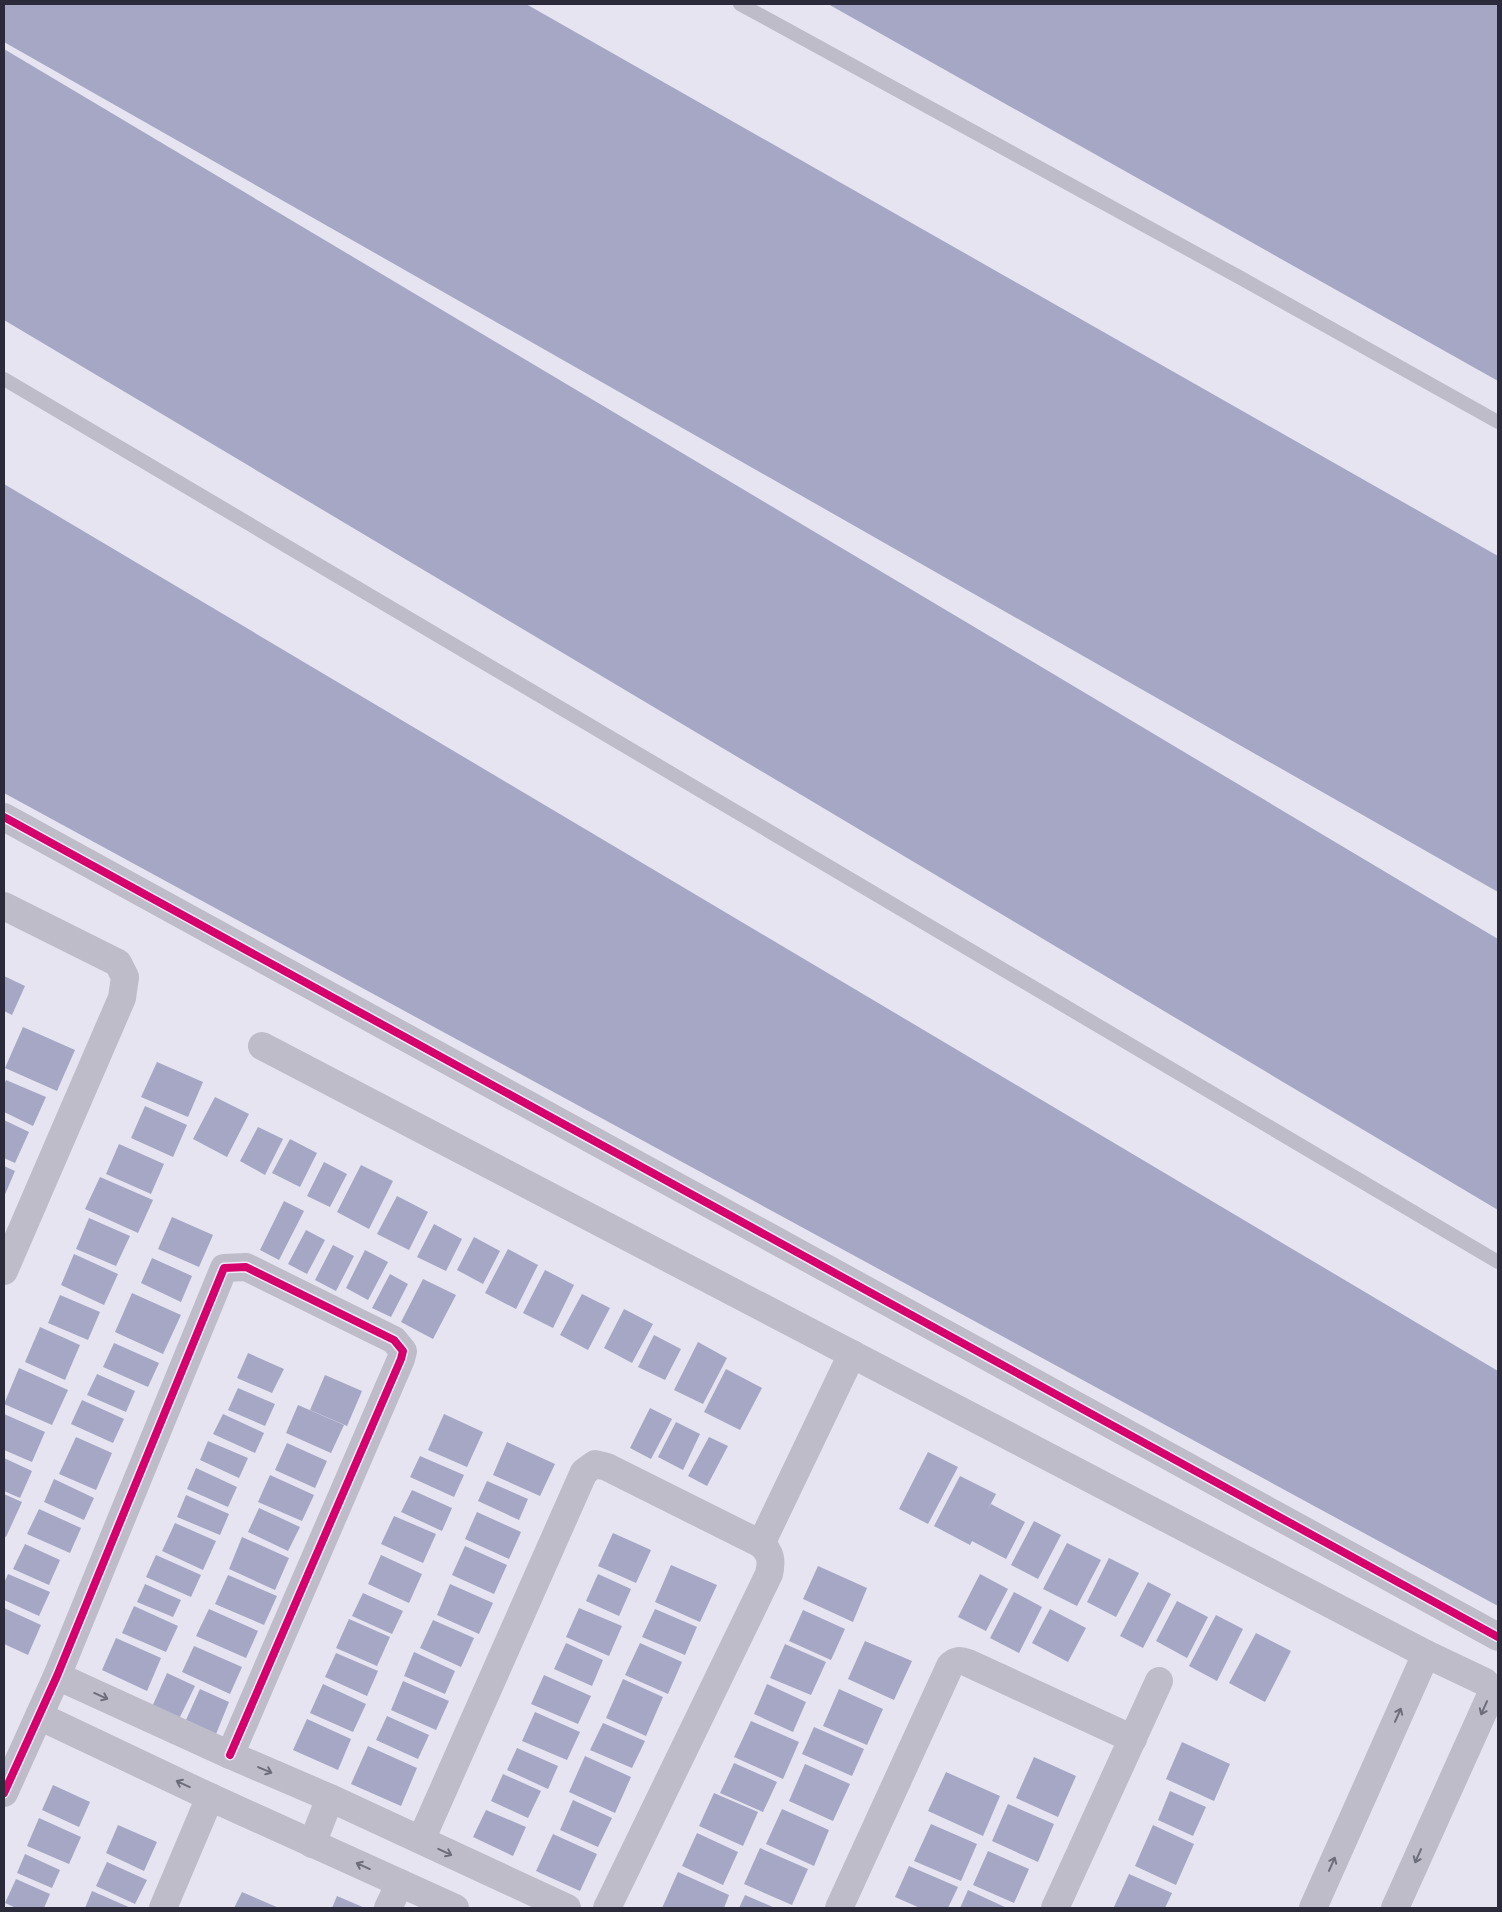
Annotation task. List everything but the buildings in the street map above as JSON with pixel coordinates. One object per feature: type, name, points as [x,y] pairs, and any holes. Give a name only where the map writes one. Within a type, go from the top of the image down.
[{"type":"street","points":[[4,817],[1498,1638]]},
{"type":"street","points":[[4,906],[118,964],[124,977],[122,998],[4,1271]]},
{"type":"street","points":[[262,1046],[1426,1654],[1485,1682],[1491,1689],[1486,1706],[1395,1908]]},
{"type":"street","points":[[4,1794],[57,1676],[224,1268],[246,1267],[394,1340],[403,1351],[230,1755]]},
{"type":"street","points":[[761,1544],[852,1354]]},
{"type":"street","points":[[421,1840],[584,1472],[595,1464],[607,1467],[761,1544],[771,1556],[772,1564],[769,1574],[607,1908]]},
{"type":"street","points":[[1312,1908],[1426,1654]]},
{"type":"street","points":[[839,1908],[950,1666],[954,1662],[968,1663],[1133,1739]]},
{"type":"street","points":[[57,1676],[230,1755],[330,1798],[567,1908]]},
{"type":"street","points":[[1055,1908],[1158,1681]]},
{"type":"street","points":[[39,1716],[210,1797],[455,1908]]},
{"type":"street","points":[[163,1908],[210,1797]]},
{"type":"street","points":[[312,1844],[330,1798]]},
{"type":"street","points":[[388,1908],[400,1883]]},
{"type":"lane","points":[[740,4],[1231,272],[1498,422]]},
{"type":"lane","points":[[4,379],[1498,1262]]},
{"type":"cycle path","points":[[4,817],[1498,1637]]},
{"type":"cycle path","points":[[4,1793],[57,1676],[224,1268],[246,1267],[394,1340],[403,1351],[230,1755]]}]
